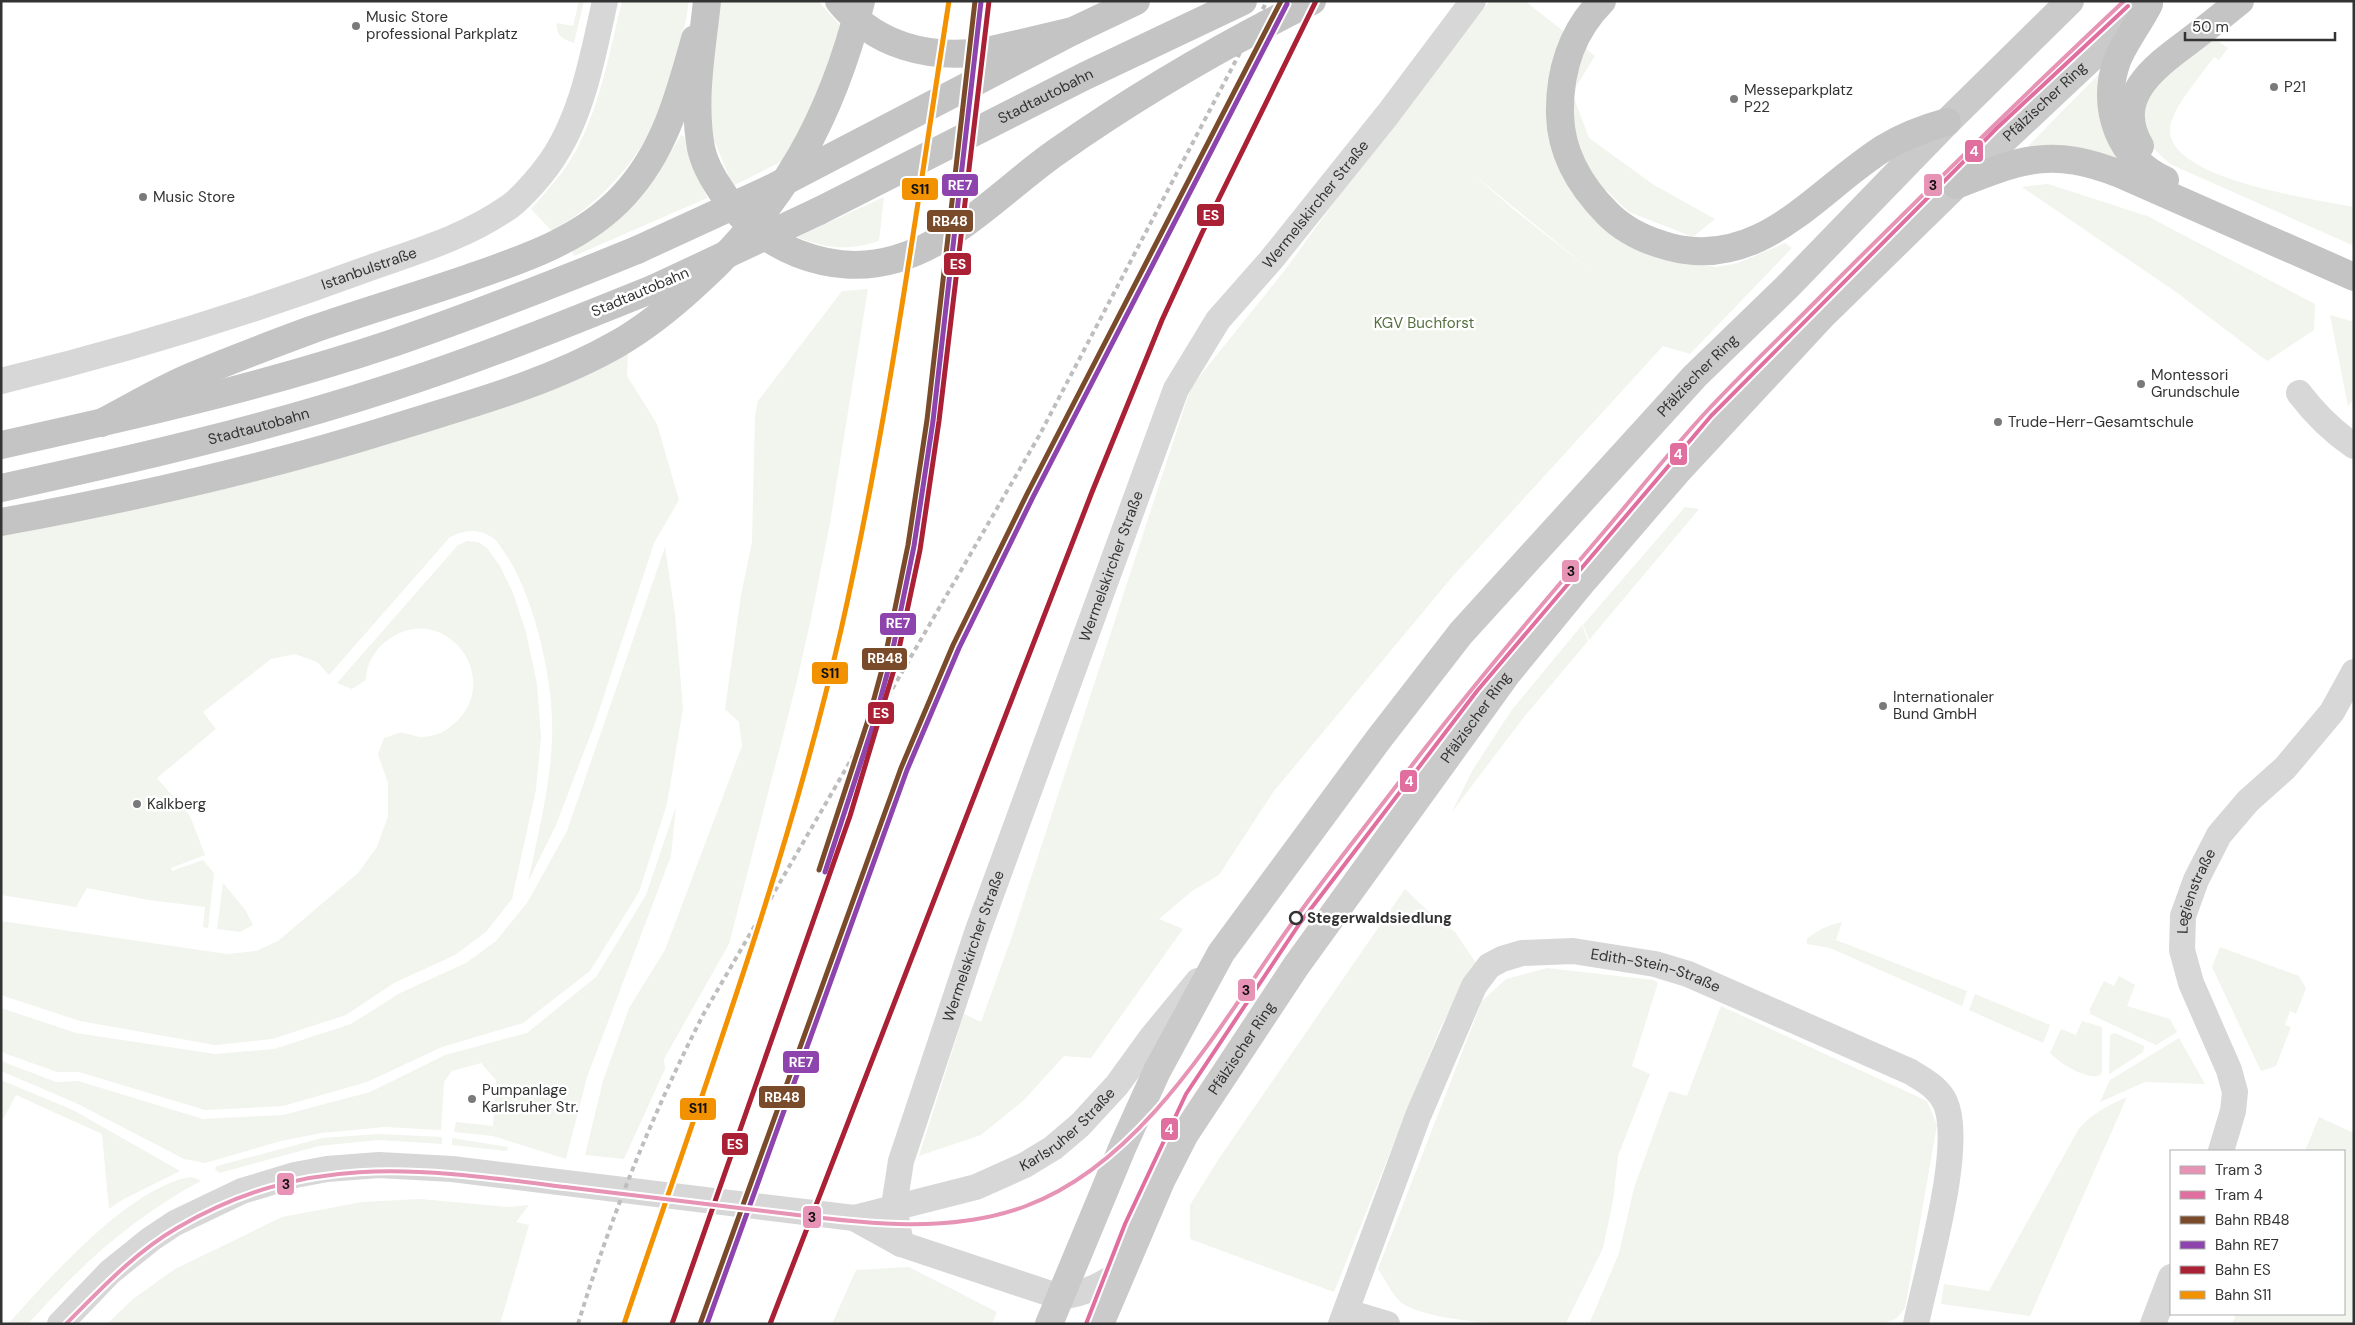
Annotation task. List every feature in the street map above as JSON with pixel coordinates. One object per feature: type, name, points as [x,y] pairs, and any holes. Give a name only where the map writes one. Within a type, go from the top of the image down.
[{"type":"highway","points":[[706,1],[696,114],[702,150],[712,178],[730,205],[748,224],[769,240],[798,254],[828,262],[859,265],[896,259],[932,245],[958,228],[1053,154],[1109,116],[1168,80],[1312,1]]},
{"type":"highway","points":[[101,423],[194,375],[311,331],[513,263],[563,241],[597,219],[624,196],[646,168],[659,147],[671,122],[706,1]]},
{"type":"highway","points":[[839,1],[850,15],[877,36],[905,48],[932,54],[961,55],[983,52],[1073,30]]},
{"type":"highway","points":[[1,522],[161,492],[316,452],[472,404],[567,369],[618,343],[668,309],[741,241],[781,190],[804,153],[828,105],[843,66],[861,1]]},
{"type":"highway","points":[[1,445],[201,399],[392,343],[516,299],[618,258],[774,187],[1073,30],[1136,1]]},
{"type":"highway","name":"Stadtautobahn","points":[[1,488],[152,454],[293,416],[386,389],[551,330],[655,288],[819,211],[1085,76],[1244,1]]},
{"type":"highway","points":[[1602,1],[1581,27],[1571,47],[1562,74],[1560,119],[1565,147],[1574,171],[1594,200],[1615,220],[1633,233],[1654,243],[1678,249],[1703,251],[1729,248],[1752,241],[1776,230],[1884,148],[1925,128],[1947,122]]},
{"type":"highway","points":[[2203,197],[2143,150],[2132,127],[2134,101],[2145,77],[2158,64],[2240,1]]},
{"type":"highway","points":[[2150,3],[2118,58],[2115,69],[2112,98],[2113,117],[2118,133],[2128,152],[2151,174],[2354,264]]},
{"type":"highway","points":[[1956,185],[2007,165],[2043,158],[2071,159],[2120,174],[2354,277]]},
{"type":"main road","name":"Pfälzischer Ring","points":[[1050,1324],[1123,1146],[1157,1070],[1221,953],[1366,755],[1461,633],[1695,376],[1787,287],[1947,122],[2070,1]]},
{"type":"main road","name":"Pfälzischer Ring","points":[[1100,1324],[1161,1181],[1185,1134],[1296,966],[1507,674],[1584,580],[1677,472],[1822,316],[1956,185],[2150,3]]},
{"type":"street","name":"Istanbulstraße","points":[[1,381],[154,340],[296,295],[435,246],[482,224],[511,206],[555,156],[568,131],[590,69],[606,1]]},
{"type":"street","name":"Wermelskircher Straße","points":[[901,1244],[894,1206],[901,1161],[978,930],[1176,389],[1218,320],[1271,260],[1382,122],[1472,1]]},
{"type":"street","points":[[2299,393],[2315,414],[2336,434],[2354,446]]},
{"type":"street","name":"Legienstraße","points":[[2221,1150],[2233,1111],[2234,1092],[2229,1070],[2191,983],[2182,950],[2183,916],[2196,880],[2219,835],[2248,801],[2285,768],[2332,712],[2354,672]]},
{"type":"street","name":"Edith-Stein-Straße","points":[[1344,1318],[1358,1275],[1418,1116],[1474,986],[1489,966],[1502,959],[1522,952],[1548,950],[1573,951],[1655,964],[1688,974],[1910,1072],[1933,1086],[1944,1101],[1951,1122],[1951,1143],[1936,1234],[1916,1324]]},
{"type":"street","name":"Karlsruher Straße","points":[[854,1218],[894,1206],[976,1187],[1025,1165],[1053,1148],[1080,1125],[1117,1085],[1151,1038],[1221,953]]},
{"type":"street","name":"Karlsruher Straße","points":[[60,1324],[110,1272],[151,1239],[175,1223],[214,1203],[249,1188],[295,1175],[327,1169],[379,1165],[452,1169],[854,1218],[901,1244],[1060,1297]]},
{"type":"street","points":[[1060,1297],[1074,1295],[1106,1284],[1121,1271]]},
{"type":"street","points":[[2153,1324],[2170,1280]]},
{"type":"street","points":[[1344,1318],[1387,1324]]},
{"type":"green space","points":[[579,1],[584,1],[574,43],[559,34],[557,23],[573,26]]},
{"type":"green space","points":[[622,1],[689,1],[674,72],[663,104],[649,134],[631,161],[610,186],[583,210],[552,231],[531,209],[570,161],[589,124],[602,83]]},
{"type":"green space","points":[[717,1],[818,1],[845,31],[794,155],[733,186],[714,140],[710,114]]},
{"type":"green space","name":"KGV Buchforst","points":[[1490,1],[1525,1],[1595,56],[1572,93],[1589,138],[1654,185],[1715,219],[1693,237],[1629,212],[1606,190],[1581,202],[1668,260],[1716,267],[1738,263],[1785,243],[1792,248],[1690,354],[1663,346],[1453,576],[1274,791],[1219,875],[1192,891],[1159,919],[1183,929],[1091,1058],[1064,1056],[1024,1100],[981,1135],[919,1156],[964,1014],[981,1022],[1011,939],[1191,387],[1285,270],[1378,142]],"holes":[[[1474,175],[1592,271],[1513,209]]]},
{"type":"green space","points":[[2215,39],[2228,48],[2219,60],[2214,57],[2181,102],[2170,129],[2176,147],[2193,162],[2217,174],[2279,192],[2354,207],[2354,246],[2170,164],[2150,145],[2141,127],[2149,88]]},
{"type":"green space","points":[[2101,72],[2126,162],[2027,149],[2030,144]]},
{"type":"green space","points":[[681,135],[684,136],[691,162],[707,198],[574,256],[572,252],[607,227],[635,201],[670,154]]},
{"type":"green space","points":[[2048,184],[2147,216],[2315,304],[2314,330],[2267,361],[2176,292],[2022,187]]},
{"type":"green space","points":[[884,197],[879,241],[857,246],[838,247],[818,244],[797,237]]},
{"type":"green space","points":[[868,289],[830,523],[810,623],[796,685],[729,944],[664,1059],[665,1069],[624,1159],[585,1155],[603,1081],[629,1008],[665,950],[742,746],[739,722],[725,709],[741,595],[752,542],[755,415],[758,401],[842,291]]},
{"type":"green space","points":[[2330,315],[2354,322],[2354,399],[2348,406]]},
{"type":"green space","points":[[628,353],[627,376],[657,424],[679,500],[654,543],[595,723],[556,825],[528,882],[543,811],[551,757],[552,718],[546,668],[534,617],[516,571],[495,539],[477,531],[472,531],[450,537],[329,675],[317,662],[295,654],[271,659],[203,712],[216,729],[157,778],[190,816],[205,855],[171,868],[172,871],[203,860],[214,873],[208,928],[203,927],[205,907],[149,900],[87,888],[76,907],[1,895],[1,534]]},
{"type":"green space","points":[[1685,507],[1699,509],[1589,640],[1583,625]]},
{"type":"green space","points":[[467,541],[478,542],[487,548],[500,566],[513,593],[526,632],[537,684],[541,737],[536,789],[512,899],[486,932],[455,955],[394,983],[346,1015],[272,1039],[215,1045],[80,1021],[1,995],[1,921],[227,954],[256,951],[278,941],[358,873],[377,847],[388,816],[388,783],[378,754],[384,738],[397,733],[418,737],[427,736],[446,730],[465,711],[473,690],[471,670],[462,651],[447,637],[428,629],[406,631],[384,643],[377,651],[369,665],[366,680],[352,689],[337,683],[458,545]]},
{"type":"green space","points":[[665,547],[675,614],[683,708],[667,804],[639,892],[590,971],[523,1023],[442,1047],[367,1082],[283,1106],[205,1110],[79,1072],[57,1072],[1,1052],[1,1008],[76,1033],[215,1054],[274,1049],[351,1024],[400,993],[466,963],[496,941],[527,903],[567,831]]},
{"type":"green space","points":[[1582,625],[1588,641],[1524,717],[1452,812],[1472,771],[1511,711]]},
{"type":"green space","points":[[676,806],[671,856],[587,1077],[566,1159],[493,1136],[454,1132],[456,1122],[493,1126],[496,1080],[481,1063],[452,1071],[444,1082],[441,1130],[385,1127],[321,1133],[281,1141],[205,1163],[184,1159],[76,1103],[1,1071],[1,1061],[56,1082],[78,1081],[203,1119],[283,1115],[370,1092],[445,1055],[527,1033],[596,977],[646,895]]},
{"type":"green space","points":[[223,883],[246,911],[253,925],[240,932],[217,929]]},
{"type":"green space","points":[[1405,889],[1434,917],[1455,932],[1476,963],[1441,1026],[1334,1292],[1190,1239],[1190,1205],[1218,1160]]},
{"type":"green space","points":[[1842,922],[1836,940],[1967,991],[1962,1006],[1830,948],[1807,944],[1807,939],[1815,933],[1828,926]]},
{"type":"green space","points":[[2220,947],[2299,976],[2306,988],[2296,1014],[2290,1011],[2285,1025],[2291,1027],[2276,1066],[2261,1071],[2212,967]]},
{"type":"green space","points":[[1547,968],[1654,980],[1658,983],[1632,1066],[1650,1074],[1618,1156],[1613,1201],[1603,1248],[1566,1323],[1482,1322],[1459,1320],[1419,1311],[1399,1301],[1378,1269],[1482,1001],[1506,979]]},
{"type":"green space","points":[[2119,976],[2135,985],[2127,1006],[2170,1019],[2177,1032],[2156,1045],[2090,1014],[2090,1009],[2104,981],[2114,986]]},
{"type":"green space","points":[[1975,994],[2050,1025],[2043,1043],[1969,1010]]},
{"type":"green space","points":[[1721,1006],[1927,1101],[1937,1125],[1905,1308],[1896,1319],[1881,1324],[1590,1322],[1619,1253],[1634,1188],[1669,1091],[1687,1096]]},
{"type":"green space","points":[[2082,1021],[2102,1027],[2102,1072],[2099,1076],[2080,1073],[2050,1053],[2061,1029],[2076,1035]]},
{"type":"green space","points":[[2115,1033],[2144,1046],[2143,1052],[2109,1074],[2110,1035]]},
{"type":"green space","points":[[2179,1038],[2205,1084],[2145,1082],[2100,1102],[2110,1080]]},
{"type":"green space","points":[[1,1080],[73,1110],[180,1171],[122,1200],[109,1209],[102,1134],[16,1095],[1,1123]]},
{"type":"green space","points":[[2127,1097],[2030,1316],[1941,1304],[1944,1284],[1989,1291],[2078,1130],[2100,1110]]},
{"type":"green space","points":[[2319,1117],[2354,1133],[2354,1324],[2232,1324],[2236,1315],[2345,1315],[2345,1150],[2305,1150]]},
{"type":"green space","points":[[379,1134],[442,1137],[442,1144],[377,1140],[319,1146],[219,1173],[215,1169],[217,1166],[322,1138]]},
{"type":"green space","points":[[452,1138],[508,1147],[507,1151],[452,1145]]},
{"type":"green space","points":[[191,1177],[200,1180],[150,1212],[107,1245],[28,1324],[8,1324],[68,1260],[117,1216],[142,1197],[167,1184]]},
{"type":"green space","points":[[420,1199],[508,1207],[529,1205],[516,1222],[529,1225],[500,1324],[107,1324],[133,1299],[175,1269],[282,1217],[362,1202]]},
{"type":"green space","points":[[909,1267],[997,1312],[992,1324],[832,1324],[856,1270]]},
{"type":"railway","points":[[578,1324],[604,1244],[634,1166],[667,1090],[703,1015],[1039,436],[1267,1]]},
{"type":"tram line","name":"3","points":[[66,1324],[132,1260],[177,1228],[225,1203],[273,1187],[319,1176],[366,1172],[462,1175],[819,1218],[909,1224],[939,1223],[997,1215],[1026,1206],[1069,1185],[1109,1156],[1145,1122],[1179,1083],[1210,1042],[1295,919],[1439,731],[1531,617],[1706,412],[1901,216],[2124,1]]},
{"type":"tram line","name":"4","points":[[1086,1324],[1125,1224],[1186,1094],[1300,923],[1477,691],[1711,416],[1997,128],[2128,6]]},
{"type":"rail line","name":"S11","points":[[624,1324],[769,893],[795,806],[841,630],[858,552],[887,395],[949,1]]},
{"type":"rail line","name":"RB48","points":[[819,870],[869,717],[884,662],[908,545],[927,420],[975,1]]},
{"type":"rail line","name":"ES","points":[[672,1324],[850,816],[896,663],[920,550],[939,421],[989,1]]},
{"type":"rail line","name":"RB48","points":[[700,1324],[901,768],[953,645],[1027,494],[1281,1]]},
{"type":"rail line","name":"ES","points":[[770,1324],[1092,492],[1162,320],[1202,233],[1316,1]]},
{"type":"rail line","name":"RE7","points":[[825,872],[875,719],[890,663],[914,546],[933,421],[981,2]]},
{"type":"rail line","name":"RE7","points":[[707,1324],[907,770],[959,648],[1033,497],[1287,4]]},
{"type":"place","name":"Music Store professional Parkplatz","points":[[356,26]]},
{"type":"place","name":"P21","points":[[2274,87]]},
{"type":"place","name":"Messeparkplatz P22","points":[[1734,99]]},
{"type":"place","name":"Music Store","points":[[143,197]]},
{"type":"place","name":"Montessori Grundschule","points":[[2141,384]]},
{"type":"place","name":"Trude-Herr-Gesamtschule","points":[[1998,422]]},
{"type":"place","name":"Internationaler Bund GmbH","points":[[1883,706]]},
{"type":"place","name":"Kalkberg","points":[[137,804]]},
{"type":"place","name":"Stegerwaldsiedlung","points":[[1296,918]]},
{"type":"place","name":"Pumpanlage Karlsruher Str.","points":[[472,1099]]}]
